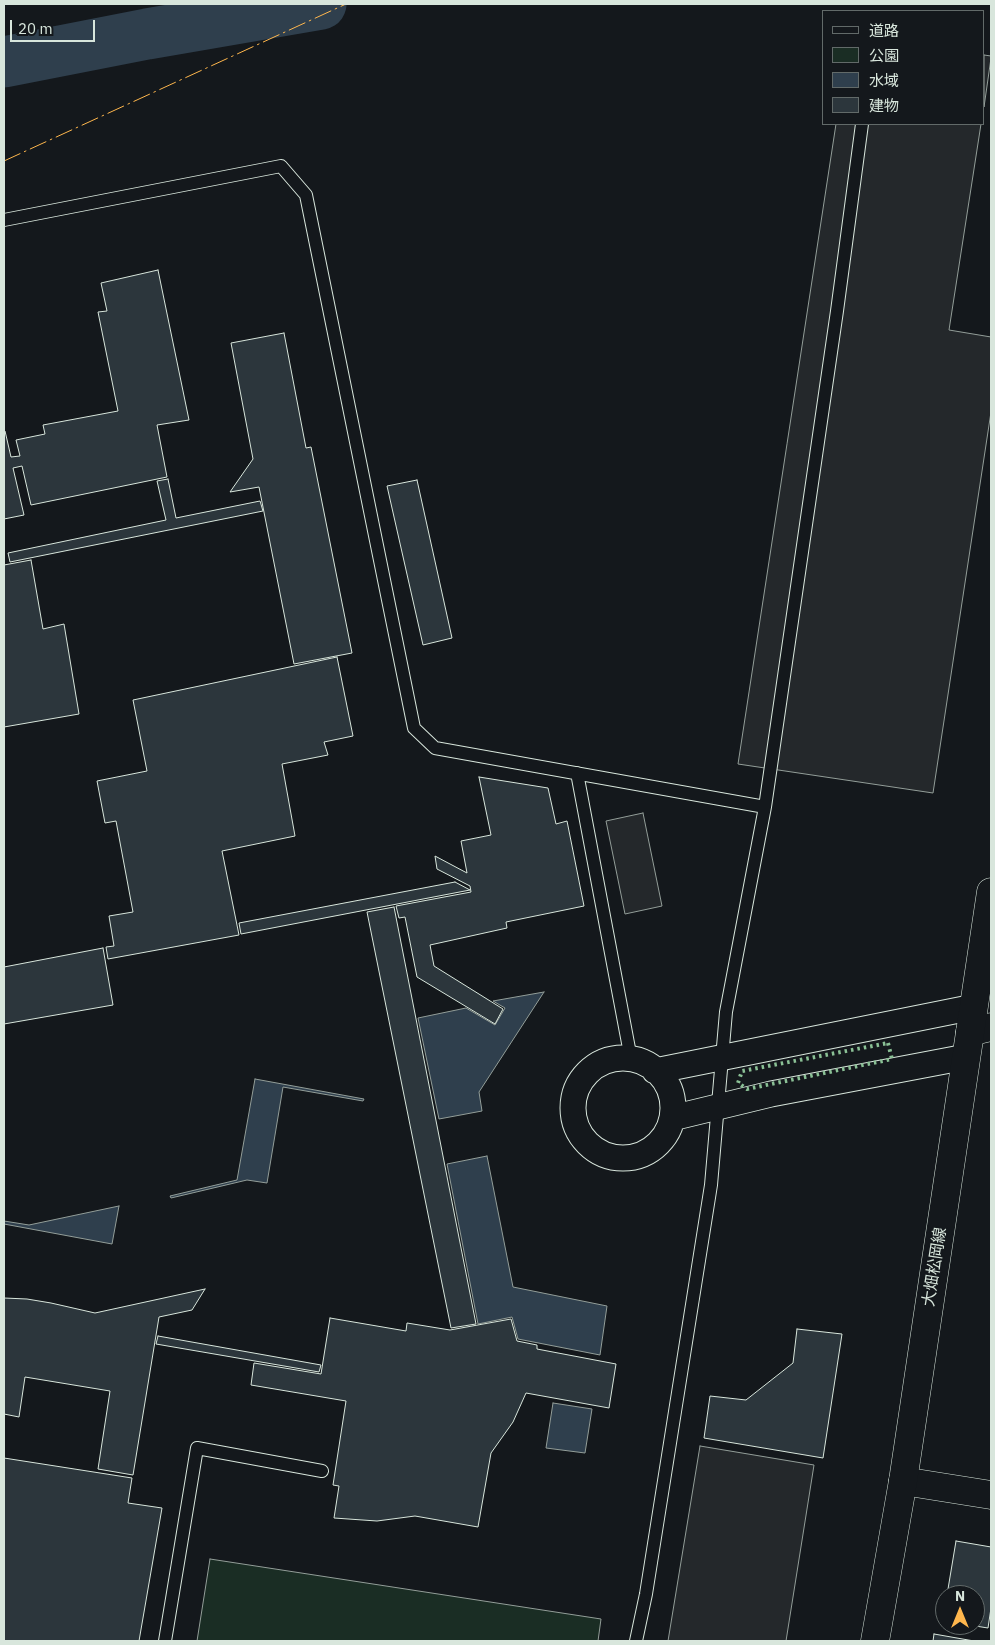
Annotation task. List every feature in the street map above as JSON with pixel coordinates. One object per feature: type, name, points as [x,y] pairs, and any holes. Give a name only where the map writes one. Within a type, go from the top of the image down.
[{"type":"main road","name":"大畑松岡線","points":[[875,1641],[903,1481],[975,1030],[991,892]]},
{"type":"main road","points":[[903,1481],[991,1496]]},
{"type":"street","points":[[656,1070],[722,1058],[975,1030]]},
{"type":"street","points":[[672,1118],[771,1094],[975,1030]]},
{"type":"street","points":[[632,1059],[656,1070],[666,1084],[672,1101],[672,1118],[665,1135],[654,1148],[634,1157],[617,1158],[596,1151],[583,1140],[578,1132],[573,1116],[574,1098],[580,1083],[591,1070],[606,1061],[632,1059]]},
{"type":"lane","points":[[636,1641],[646,1594],[711,1185],[726,1012],[765,807],[837,311],[862,125]]},
{"type":"lane","points":[[4,220],[281,166],[306,195],[414,728],[435,748],[765,807]]},
{"type":"lane","points":[[577,773],[632,1059]]},
{"type":"lane","points":[[165,1641],[198,1448],[322,1471]]},
{"type":"green space","points":[[210,1559],[601,1619],[598,1641],[197,1641]]},
{"type":"shaded area","points":[[985,55],[991,56],[985,100]]},
{"type":"shaded area","points":[[836,125],[981,125],[949,330],[991,337],[991,412],[933,793],[738,764]]},
{"type":"shaded area","points":[[643,813],[662,906],[625,914],[606,821]]},
{"type":"shaded area","points":[[700,1446],[814,1465],[786,1641],[668,1641]]},
{"type":"water","points":[[544,992],[479,1092],[482,1111],[439,1119],[418,1018],[466,1008],[495,1025],[505,1008],[493,1001]]},
{"type":"water","points":[[255,1079],[364,1099],[363,1101],[283,1087],[267,1183],[247,1180],[171,1198],[170,1196],[237,1180]]},
{"type":"water","points":[[487,1156],[513,1287],[607,1306],[600,1355],[518,1339],[512,1317],[478,1324],[447,1164]]},
{"type":"water","points":[[119,1206],[112,1244],[4,1224],[4,1221],[29,1225]]},
{"type":"water","points":[[553,1403],[592,1409],[585,1453],[546,1448]]},
{"type":"building","points":[[158,270],[189,420],[157,425],[167,477],[31,505],[22,466],[13,468],[24,515],[4,519],[4,432],[11,457],[20,456],[16,440],[45,434],[43,425],[118,411],[98,312],[107,311],[101,283]]},
{"type":"building","points":[[284,333],[306,448],[311,447],[352,653],[294,664],[259,487],[230,492],[253,459],[231,343]]},
{"type":"building","points":[[168,479],[176,518],[260,501],[263,511],[10,562],[8,553],[166,520],[157,481]]},
{"type":"building","points":[[417,480],[452,638],[423,645],[387,486]]},
{"type":"building","points":[[31,560],[43,629],[64,624],[79,714],[4,727],[4,565]]},
{"type":"building","points":[[337,657],[353,736],[324,742],[328,755],[282,764],[295,836],[222,851],[239,935],[108,959],[106,947],[114,946],[109,916],[133,912],[116,821],[105,823],[97,781],[147,771],[133,700]]},
{"type":"building","points":[[479,777],[548,788],[556,824],[567,821],[584,906],[506,922],[507,928],[430,945],[434,966],[503,1009],[495,1024],[417,977],[405,917],[399,918],[396,906],[471,892],[470,886],[437,869],[435,856],[467,873],[461,841],[491,835]]},
{"type":"building","points":[[455,882],[470,890],[241,934],[239,923]]},
{"type":"building","points":[[394,907],[476,1324],[451,1328],[367,912]]},
{"type":"building","points":[[103,948],[113,1005],[4,1024],[4,967]]},
{"type":"building","points":[[205,1289],[192,1310],[159,1317],[133,1475],[98,1469],[110,1391],[25,1377],[19,1417],[4,1414],[4,1298],[27,1299],[95,1313]]},
{"type":"building","points":[[330,1318],[406,1331],[407,1323],[450,1330],[511,1319],[517,1341],[537,1345],[537,1349],[616,1364],[609,1408],[526,1393],[513,1422],[491,1453],[478,1527],[415,1516],[377,1521],[334,1518],[339,1486],[333,1485],[346,1401],[251,1385],[254,1363],[321,1374]]},
{"type":"building","points":[[797,1329],[842,1334],[823,1458],[704,1438],[710,1396],[746,1400],[793,1363]]},
{"type":"building","points":[[158,1336],[321,1365],[319,1372],[156,1344]]},
{"type":"building","points":[[4,1458],[132,1478],[128,1503],[162,1508],[139,1641],[4,1641]]},
{"type":"building","points":[[956,1541],[991,1547],[991,1608],[988,1628],[985,1628],[985,1585],[949,1585]]},
{"type":"building","points":[[934,1634],[974,1641],[933,1641]]},
{"type":"waterway","points":[[4,62],[147,34],[321,4]]},
{"type":"hedge","points":[[888,1043],[892,1059],[747,1089],[738,1083],[742,1071],[888,1043]]},
{"type":"power","points":[[4,161],[346,4]]}]
